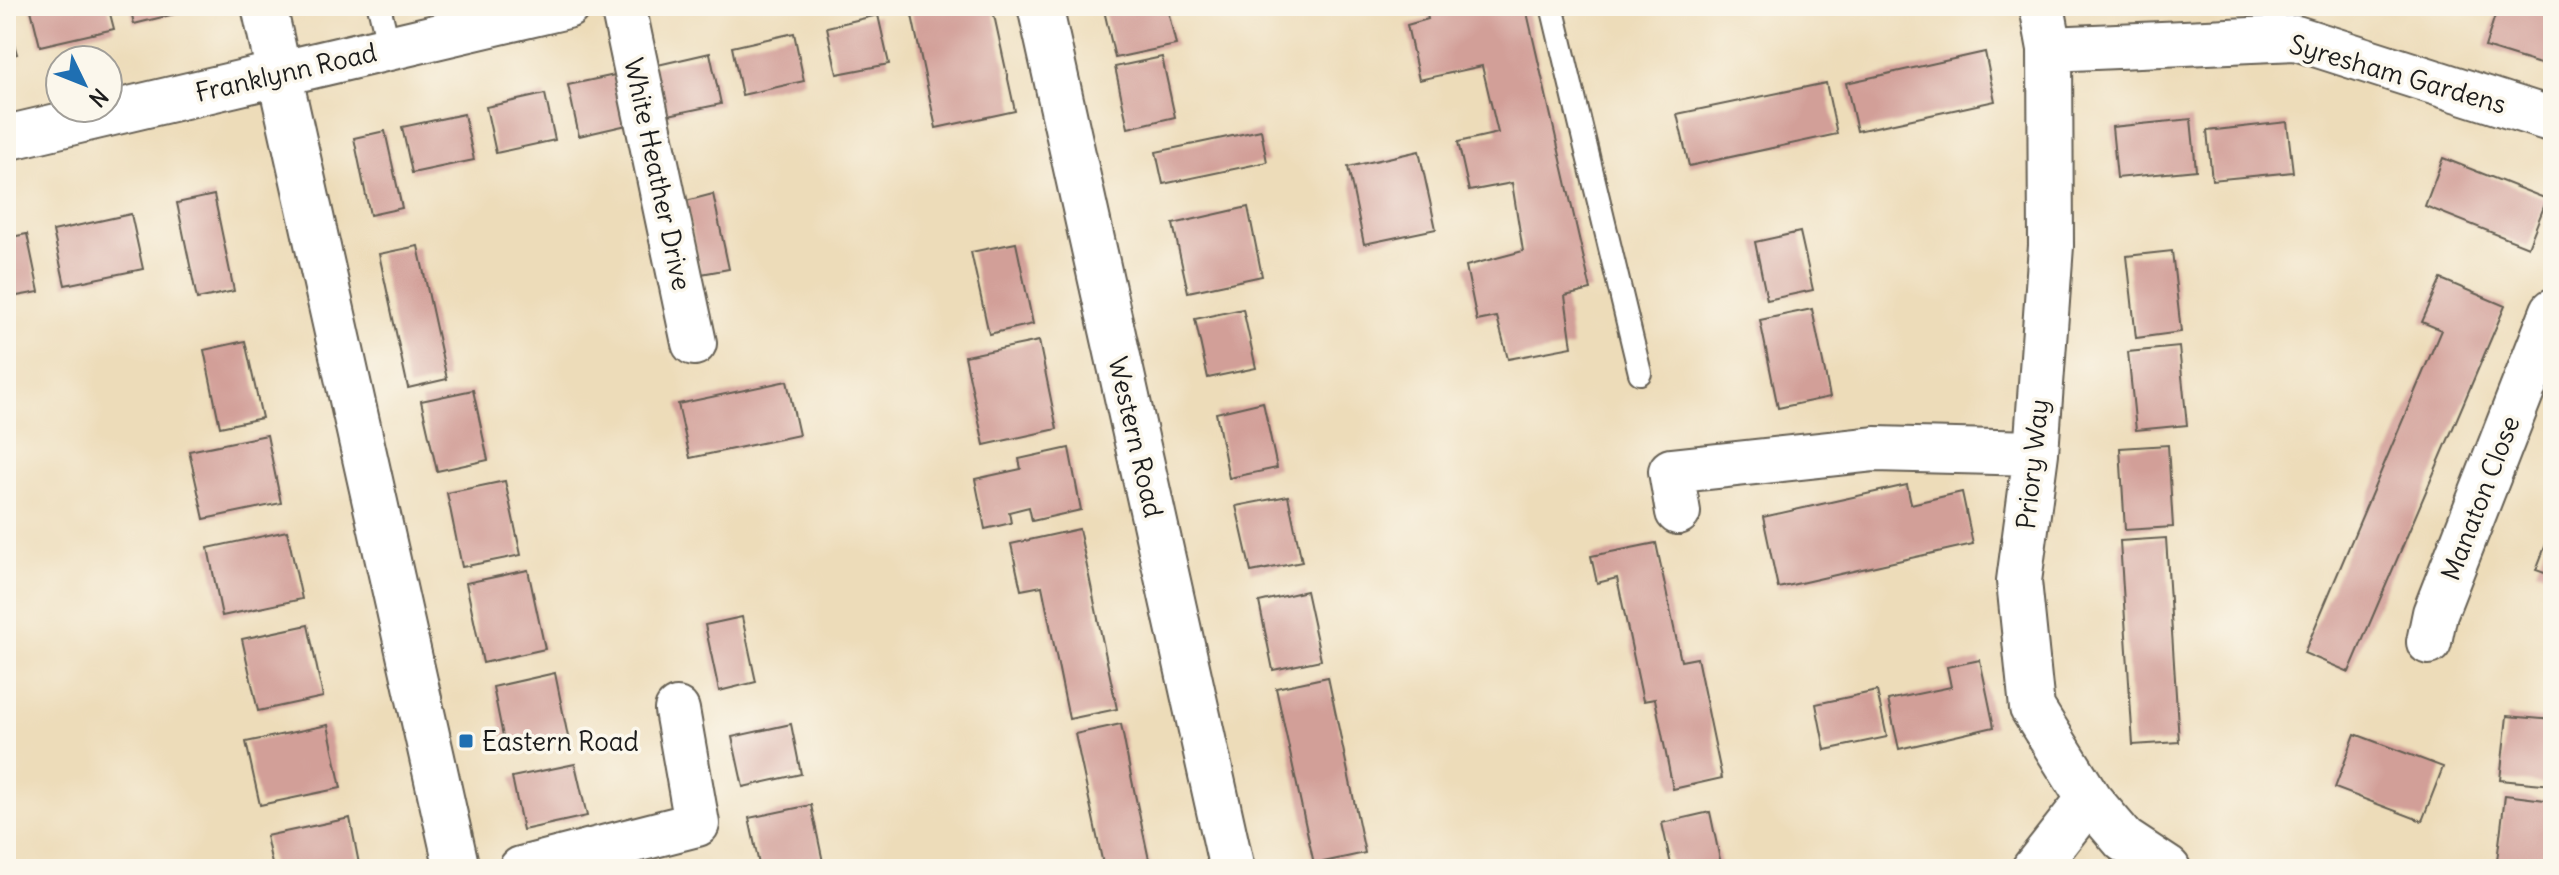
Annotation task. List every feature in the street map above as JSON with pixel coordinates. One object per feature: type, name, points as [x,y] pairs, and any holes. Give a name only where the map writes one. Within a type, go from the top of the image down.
[{"type":"street","points":[[264,6],[457,869]]},
{"type":"street","name":"Franklynn Road","points":[[6,138],[567,6]]},
{"type":"street","name":"White Heather Drive","points":[[623,6],[694,343]]},
{"type":"street","name":"Western Road","points":[[1040,6],[1232,869]]},
{"type":"street","name":"Priory Way","points":[[2042,6],[2050,49],[2051,246],[2036,453],[2019,581],[2032,708],[2089,799],[2124,840],[2168,869]]},
{"type":"street","name":"Syresham Gardens","points":[[2050,49],[2296,38],[2551,114]]},
{"type":"street","name":"Manaton Close","points":[[2429,642],[2435,613],[2553,311]]},
{"type":"street","points":[[1678,512],[1671,471],[1875,449],[2036,453]]},
{"type":"street","points":[[521,869],[697,824],[677,710]]},
{"type":"street","points":[[2034,869],[2089,799]]},
{"type":"lane","points":[[379,6],[389,48]]},
{"type":"lane","points":[[1552,6],[1640,373]]},
{"type":"building","points":[[30,6],[108,6],[114,29],[40,46]]},
{"type":"building","points":[[130,6],[203,6],[203,7],[134,24]]},
{"type":"building","points":[[910,6],[992,6],[1015,111],[936,128]]},
{"type":"building","points":[[1103,6],[1167,6],[1176,45],[1115,58]]},
{"type":"building","points":[[1425,6],[1501,6],[1502,11],[1526,8],[1591,290],[1565,296],[1572,347],[1508,359],[1497,317],[1477,321],[1466,266],[1523,251],[1512,183],[1469,191],[1458,142],[1498,133],[1482,66],[1419,80],[1407,25],[1428,19]]},
{"type":"building","points":[[2498,6],[2529,6],[2553,12],[2553,68],[2485,47]]},
{"type":"building","points":[[878,15],[889,64],[837,74],[827,27]]},
{"type":"building","points":[[6,16],[17,54],[6,57]]},
{"type":"building","points":[[794,33],[804,81],[742,95],[732,47]]},
{"type":"building","points":[[1985,52],[1995,101],[1857,131],[1846,83]]},
{"type":"building","points":[[710,53],[721,104],[659,117],[649,67]]},
{"type":"building","points":[[1162,57],[1175,117],[1128,128],[1115,67]]},
{"type":"building","points":[[629,72],[640,122],[579,136],[568,85]]},
{"type":"building","points":[[1826,83],[1837,134],[1689,166],[1677,114]]},
{"type":"building","points":[[545,94],[555,140],[496,153],[486,107]]},
{"type":"building","points":[[464,114],[474,160],[412,173],[402,127]]},
{"type":"building","points":[[2191,119],[2196,170],[2117,178],[2112,127]]},
{"type":"building","points":[[2287,122],[2293,172],[2212,180],[2207,131]]},
{"type":"building","points":[[1261,130],[1267,162],[1163,184],[1156,152]]},
{"type":"building","points":[[385,131],[402,208],[370,215],[354,138]]},
{"type":"building","points":[[1419,151],[1436,229],[1364,244],[1348,167]]},
{"type":"building","points":[[2443,158],[2547,199],[2528,247],[2425,206]]},
{"type":"building","points":[[713,194],[729,269],[701,274],[686,201]]},
{"type":"building","points":[[214,195],[234,291],[197,299],[177,203]]},
{"type":"building","points":[[1248,207],[1262,276],[1188,292],[1173,224]]},
{"type":"building","points":[[131,214],[143,269],[65,285],[53,231]]},
{"type":"building","points":[[1800,232],[1813,290],[1767,300],[1755,242]]},
{"type":"building","points":[[27,234],[39,292],[6,298],[6,238]]},
{"type":"building","points":[[1016,243],[1033,324],[989,334],[971,252]]},
{"type":"building","points":[[418,246],[447,379],[408,388],[379,254]]},
{"type":"building","points":[[2172,251],[2181,332],[2136,338],[2127,256]]},
{"type":"building","points":[[2441,279],[2505,306],[2349,672],[2304,653],[2441,330],[2422,322]]},
{"type":"building","points":[[1243,309],[1256,368],[1208,378],[1195,319]]},
{"type":"building","points":[[1812,309],[1830,397],[1778,408],[1760,320]]},
{"type":"building","points":[[245,341],[262,418],[220,427],[204,350]]},
{"type":"building","points":[[1039,341],[1057,429],[984,445],[965,356]]},
{"type":"building","points":[[2179,347],[2187,425],[2136,430],[2128,352]]},
{"type":"building","points":[[787,381],[799,435],[690,458],[678,404]]},
{"type":"building","points":[[473,390],[488,460],[437,471],[421,401]]},
{"type":"building","points":[[1263,402],[1277,468],[1229,478],[1216,413]]},
{"type":"building","points":[[267,435],[281,503],[204,519],[189,451]]},
{"type":"building","points":[[2168,445],[2173,527],[2125,530],[2120,448]]},
{"type":"building","points":[[1069,448],[1081,510],[1032,521],[1029,507],[1009,512],[1011,523],[985,529],[975,479],[1021,469],[1019,459]]},
{"type":"building","points":[[505,481],[521,555],[462,567],[447,493]]},
{"type":"building","points":[[1907,485],[1911,504],[1962,492],[1973,544],[1778,588],[1763,517]]},
{"type":"building","points":[[1288,496],[1302,562],[1251,572],[1236,506]]},
{"type":"building","points":[[2553,526],[2553,576],[2536,570]]},
{"type":"building","points":[[1079,529],[1117,709],[1069,719],[1042,586],[1021,590],[1011,544]]},
{"type":"building","points":[[287,531],[302,599],[222,616],[208,548]]},
{"type":"building","points":[[2166,538],[2179,742],[2133,745],[2120,541]]},
{"type":"building","points":[[1656,543],[1681,661],[1697,658],[1722,778],[1673,789],[1655,699],[1643,701],[1617,578],[1597,583],[1591,556]]},
{"type":"building","points":[[528,570],[545,649],[483,663],[466,583]]},
{"type":"building","points":[[1306,591],[1321,660],[1273,670],[1259,602]]},
{"type":"building","points":[[742,617],[756,682],[719,691],[705,625]]},
{"type":"building","points":[[308,625],[323,697],[258,711],[242,639]]},
{"type":"building","points":[[1980,660],[1994,727],[1899,749],[1888,700],[1951,687],[1947,667]]},
{"type":"building","points":[[555,673],[568,737],[506,751],[493,687]]},
{"type":"building","points":[[1328,677],[1365,853],[1314,864],[1276,688]]},
{"type":"building","points":[[1877,691],[1887,737],[1825,750],[1816,704]]},
{"type":"building","points":[[2507,716],[2553,720],[2553,785],[2500,780]]},
{"type":"building","points":[[791,724],[801,774],[743,787],[732,737]]},
{"type":"building","points":[[1121,724],[1151,869],[1104,869],[1075,734]]},
{"type":"building","points":[[328,725],[341,788],[260,805],[246,742]]},
{"type":"building","points":[[2355,734],[2443,767],[2422,821],[2335,788]]},
{"type":"building","points":[[575,764],[587,816],[523,830],[512,777]]},
{"type":"building","points":[[2505,795],[2553,801],[2548,869],[2496,869]]},
{"type":"building","points":[[811,805],[823,862],[790,869],[760,869],[749,818]]},
{"type":"building","points":[[1710,812],[1722,869],[1672,869],[1662,823]]},
{"type":"building","points":[[350,818],[360,869],[273,869],[266,836]]},
{"type":"place","name":"Eastern Road","points":[[466,741]]}]
